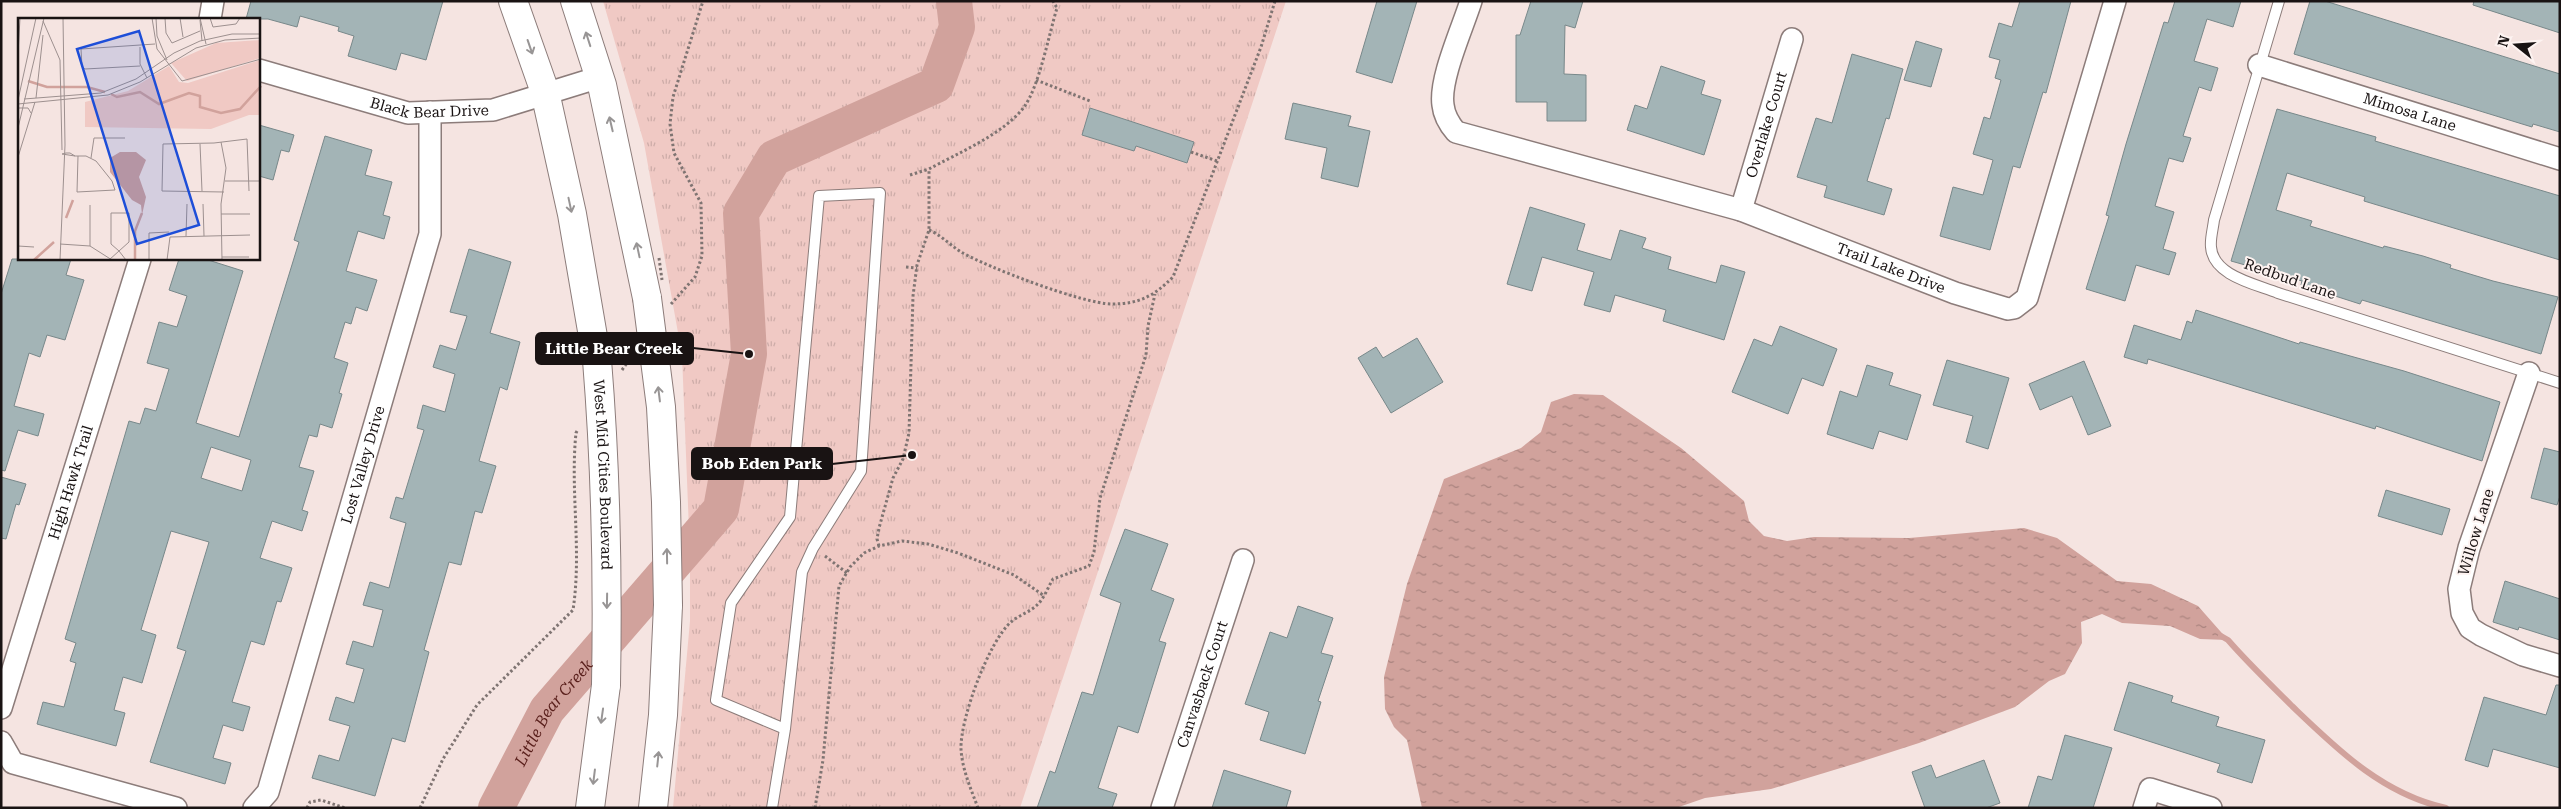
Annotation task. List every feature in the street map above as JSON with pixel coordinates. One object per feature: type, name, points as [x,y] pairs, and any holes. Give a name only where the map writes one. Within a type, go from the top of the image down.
[{"type":"main road","name":"West Mid Cities Boulevard","points":[[514,1],[545,92],[572,214],[597,360],[605,457],[608,580],[606,685],[590,808]]},
{"type":"main road","points":[[575,1],[600,77],[648,298],[661,407],[666,502],[668,605],[663,715],[653,808]]},
{"type":"street","points":[[210,18],[212,1]]},
{"type":"street","name":"Trail Lake Drive","points":[[1471,1],[1446,75],[1442,105],[1449,123],[1456,132],[1741,210],[1955,293],[2008,309],[2014,308],[2027,298],[2115,1]]},
{"type":"street","name":"Overlake Court","points":[[1741,210],[1792,39]]},
{"type":"street","name":"Mimosa Lane","points":[[2259,65],[2560,159]]},
{"type":"street","name":"Black Bear Drive","points":[[260,70],[408,113],[492,110],[545,92],[600,77]]},
{"type":"street","name":"Lost Valley Drive","points":[[254,808],[268,792],[430,234],[430,112]]},
{"type":"street","name":"High Hawk Trail","points":[[2,707],[140,260]]},
{"type":"street","name":"Willow Lane","points":[[2529,373],[2468,548],[2459,589],[2462,613],[2470,628],[2523,655],[2560,666]]},
{"type":"street","name":"Canvasback Court","points":[[1162,808],[1243,560]]},
{"type":"street","points":[[1,742],[13,762],[176,808]]},
{"type":"street","points":[[2147,798],[2211,808]]},
{"type":"lane","name":"Redbud Lane","points":[[2279,1],[2214,220],[2211,248],[2214,260],[2233,276],[2278,292],[2560,383]]},
{"type":"lane","points":[[772,808],[785,729],[802,572],[813,548],[861,471],[880,193],[819,196],[790,517],[731,603],[716,700],[785,729]]},
{"type":"path","points":[[910,175],[928,169],[992,135],[1024,106],[1036,80],[1056,8],[1053,1]]},
{"type":"path","points":[[929,230],[960,251],[994,268],[1085,299],[1111,304],[1132,302],[1155,294],[1173,277],[1261,47],[1275,1]]},
{"type":"path","points":[[1036,80],[1090,100]]},
{"type":"path","points":[[1191,152],[1217,161]]},
{"type":"path","points":[[879,546],[876,539],[893,478],[903,459],[909,433],[913,364],[912,325],[917,268],[929,230],[928,169]]},
{"type":"path","points":[[906,267],[917,268]]},
{"type":"path","points":[[978,808],[967,778],[961,748],[966,718],[993,644],[1011,622],[1038,605],[1053,579],[1089,566],[1094,552],[1100,498],[1146,355],[1148,326],[1155,294]]},
{"type":"path","points":[[815,808],[823,760],[839,586],[847,572],[864,553],[879,546],[902,541],[935,546],[1014,575],[1044,595]]},
{"type":"path","points":[[813,548],[847,572]]},
{"type":"path","points":[[307,808],[310,802],[321,800],[345,808]]},
{"type":"green space","points":[[603,1],[1286,1],[1020,808],[673,808],[690,621],[690,555],[682,355],[644,143]]},
{"type":"water","points":[[1574,394],[1603,395],[1681,448],[1744,501],[1749,521],[1764,536],[1787,541],[1814,537],[1909,538],[2024,528],[2057,538],[2117,581],[2151,584],[2198,606],[2228,640],[2200,639],[2170,626],[2122,623],[2102,614],[2081,622],[2082,643],[2065,674],[2049,681],[2015,707],[1919,743],[1771,789],[1705,798],[1676,808],[1422,808],[1407,740],[1394,727],[1385,709],[1384,677],[1407,584],[1444,479],[1521,448],[1541,432],[1551,402]]},
{"type":"building","points":[[251,1],[443,1],[426,60],[401,53],[396,70],[348,56],[354,36],[338,31],[339,27],[300,16],[297,27],[268,19],[246,18]]},
{"type":"building","points":[[1377,1],[1417,1],[1392,83],[1356,72]]},
{"type":"building","points":[[1531,1],[1583,1],[1575,28],[1565,25],[1564,74],[1586,75],[1586,121],[1547,121],[1547,102],[1516,102],[1516,35],[1520,35]]},
{"type":"building","points":[[2020,1],[2071,1],[2046,93],[2043,92],[2020,168],[2013,166],[1990,250],[1940,236],[1953,187],[1983,195],[1993,160],[1973,154],[1984,117],[1990,119],[2001,80],[1995,78],[2000,60],[1989,57],[1999,23],[2012,27]]},
{"type":"building","points":[[2175,1],[2241,1],[2233,27],[2207,19],[2194,61],[2218,68],[2211,91],[2199,87],[2183,136],[2191,138],[2183,162],[2169,158],[2155,206],[2174,212],[2163,249],[2176,253],[2169,275],[2136,265],[2125,301],[2086,289],[2109,216],[2106,215],[2126,144],[2164,22],[2168,23]]},
{"type":"building","points":[[2310,1],[2325,1],[2560,74],[2560,132],[2533,124],[2532,127],[2294,54]]},
{"type":"building","points":[[2474,1],[2560,1],[2560,33],[2473,5]]},
{"type":"building","points":[[1916,41],[1942,49],[1931,87],[1904,80]]},
{"type":"building","points":[[1852,54],[1903,69],[1889,119],[1886,118],[1867,181],[1892,189],[1884,215],[1824,197],[1827,186],[1797,177],[1816,118],[1832,123]]},
{"type":"building","points":[[1661,66],[1705,81],[1701,94],[1721,100],[1704,155],[1627,130],[1635,105],[1647,109]]},
{"type":"building","points":[[1293,103],[1351,116],[1348,126],[1370,131],[1358,187],[1321,178],[1327,148],[1285,139]]},
{"type":"building","points":[[1090,108],[1194,142],[1187,163],[1136,146],[1134,151],[1082,135]]},
{"type":"building","points":[[2277,109],[2376,137],[2375,141],[2560,196],[2560,260],[2364,201],[2365,197],[2287,173],[2276,210],[2312,221],[2310,226],[2383,248],[2384,246],[2423,256],[2451,265],[2450,268],[2493,281],[2558,297],[2541,354],[2362,300],[2360,304],[2301,285],[2302,281],[2231,261]]},
{"type":"building","points":[[260,125],[294,135],[289,152],[281,150],[273,180],[260,176]]},
{"type":"building","points":[[325,136],[372,150],[365,175],[392,182],[383,215],[390,217],[384,239],[358,231],[346,271],[377,280],[367,311],[356,307],[351,324],[345,322],[334,358],[348,363],[339,393],[342,394],[332,428],[320,424],[317,437],[309,435],[299,467],[314,471],[302,510],[308,512],[302,531],[272,521],[260,558],[292,568],[281,602],[277,601],[264,645],[251,641],[232,702],[250,707],[243,731],[223,725],[213,758],[231,763],[225,784],[150,762],[186,651],[177,648],[209,542],[171,531],[141,630],[156,635],[142,683],[123,677],[114,710],[125,713],[116,746],[37,724],[43,702],[64,707],[76,663],[70,661],[76,643],[65,639],[129,421],[140,424],[145,408],[156,411],[169,369],[147,363],[159,322],[177,327],[187,296],[169,290],[179,260],[208,260],[243,271],[196,423],[239,437],[299,242],[294,240]],"holes":[[[211,447],[251,460],[242,491],[201,478]]]},
{"type":"building","points":[[1530,207],[1585,224],[1577,250],[1611,260],[1620,230],[1646,238],[1642,248],[1671,257],[1668,269],[1716,283],[1721,265],[1745,272],[1724,340],[1663,321],[1666,310],[1615,295],[1610,312],[1584,305],[1594,272],[1542,257],[1532,291],[1507,284]]},
{"type":"building","points":[[469,249],[511,262],[490,333],[520,342],[507,390],[500,387],[479,461],[496,466],[482,513],[475,511],[461,565],[449,562],[424,650],[429,652],[405,742],[392,738],[375,796],[312,778],[319,755],[339,761],[350,726],[329,720],[336,697],[354,703],[364,669],[346,664],[353,641],[373,647],[383,610],[363,605],[370,582],[389,588],[406,523],[390,518],[396,497],[403,499],[424,430],[417,428],[423,405],[445,412],[455,374],[433,367],[440,345],[456,350],[467,316],[450,312]]},
{"type":"building","points":[[12,259],[71,260],[66,275],[84,280],[65,340],[47,335],[40,357],[29,353],[14,406],[44,414],[38,436],[18,430],[5,471],[1,470],[1,294]]},
{"type":"building","points":[[2196,310],[2299,344],[2300,342],[2404,371],[2500,402],[2482,461],[2376,426],[2375,429],[2148,359],[2147,364],[2124,357],[2134,325],[2181,340],[2187,321],[2192,323]]},
{"type":"building","points":[[1780,326],[1837,349],[1823,386],[1802,378],[1788,414],[1732,392],[1754,339],[1772,346]]},
{"type":"building","points":[[1417,338],[1443,382],[1391,413],[1358,358],[1376,347],[1383,358]]},
{"type":"building","points":[[1947,360],[2009,378],[1988,449],[1966,442],[1973,416],[1933,405]]},
{"type":"building","points":[[2084,361],[2111,426],[2088,435],[2072,396],[2040,410],[2029,384]]},
{"type":"building","points":[[1867,365],[1893,373],[1889,385],[1921,395],[1907,440],[1879,431],[1873,449],[1827,434],[1840,391],[1857,397]]},
{"type":"building","points":[[2544,448],[2560,452],[2560,496],[2557,505],[2531,498]]},
{"type":"building","points":[[1,477],[26,484],[19,505],[16,504],[6,539],[1,538]]},
{"type":"building","points":[[2386,490],[2450,509],[2442,535],[2378,516]]},
{"type":"building","points":[[1125,529],[1168,544],[1151,590],[1174,599],[1159,641],[1166,643],[1138,733],[1118,726],[1098,788],[1117,794],[1112,808],[1037,808],[1050,771],[1055,773],[1082,692],[1093,695],[1121,603],[1100,595]]},
{"type":"building","points":[[2505,581],[2560,599],[2560,640],[2519,627],[2518,630],[2493,622]]},
{"type":"building","points":[[1298,606],[1333,618],[1321,653],[1333,656],[1318,701],[1321,702],[1305,754],[1260,740],[1269,712],[1245,704],[1270,632],[1287,638]]},
{"type":"building","points":[[2129,682],[2173,696],[2171,702],[2219,717],[2216,726],[2265,740],[2252,783],[2217,772],[2220,764],[2114,730]]},
{"type":"building","points":[[2556,685],[2560,685],[2560,768],[2493,749],[2488,767],[2465,760],[2484,697],[2546,715]]},
{"type":"building","points":[[2065,735],[2112,748],[2093,808],[2028,808],[2038,776],[2052,780]]},
{"type":"building","points":[[1984,760],[2000,803],[1986,808],[1925,808],[1912,772],[1931,765],[1936,778]]},
{"type":"building","points":[[1224,770],[1291,791],[1286,808],[1212,808]]},
{"type":"waterway","name":"Little Bear Creek","points":[[496,808],[547,710],[721,509],[749,354],[741,213],[774,158],[936,85],[957,27],[954,1]]},
{"type":"waterway","points":[[2221,636],[2228,640],[2309,722],[2362,768],[2401,792],[2446,808]]},
{"type":"place","name":"Little Bear Creek","points":[[749,354]]},
{"type":"place","name":"Bob Eden Park","points":[[912,455]]}]
